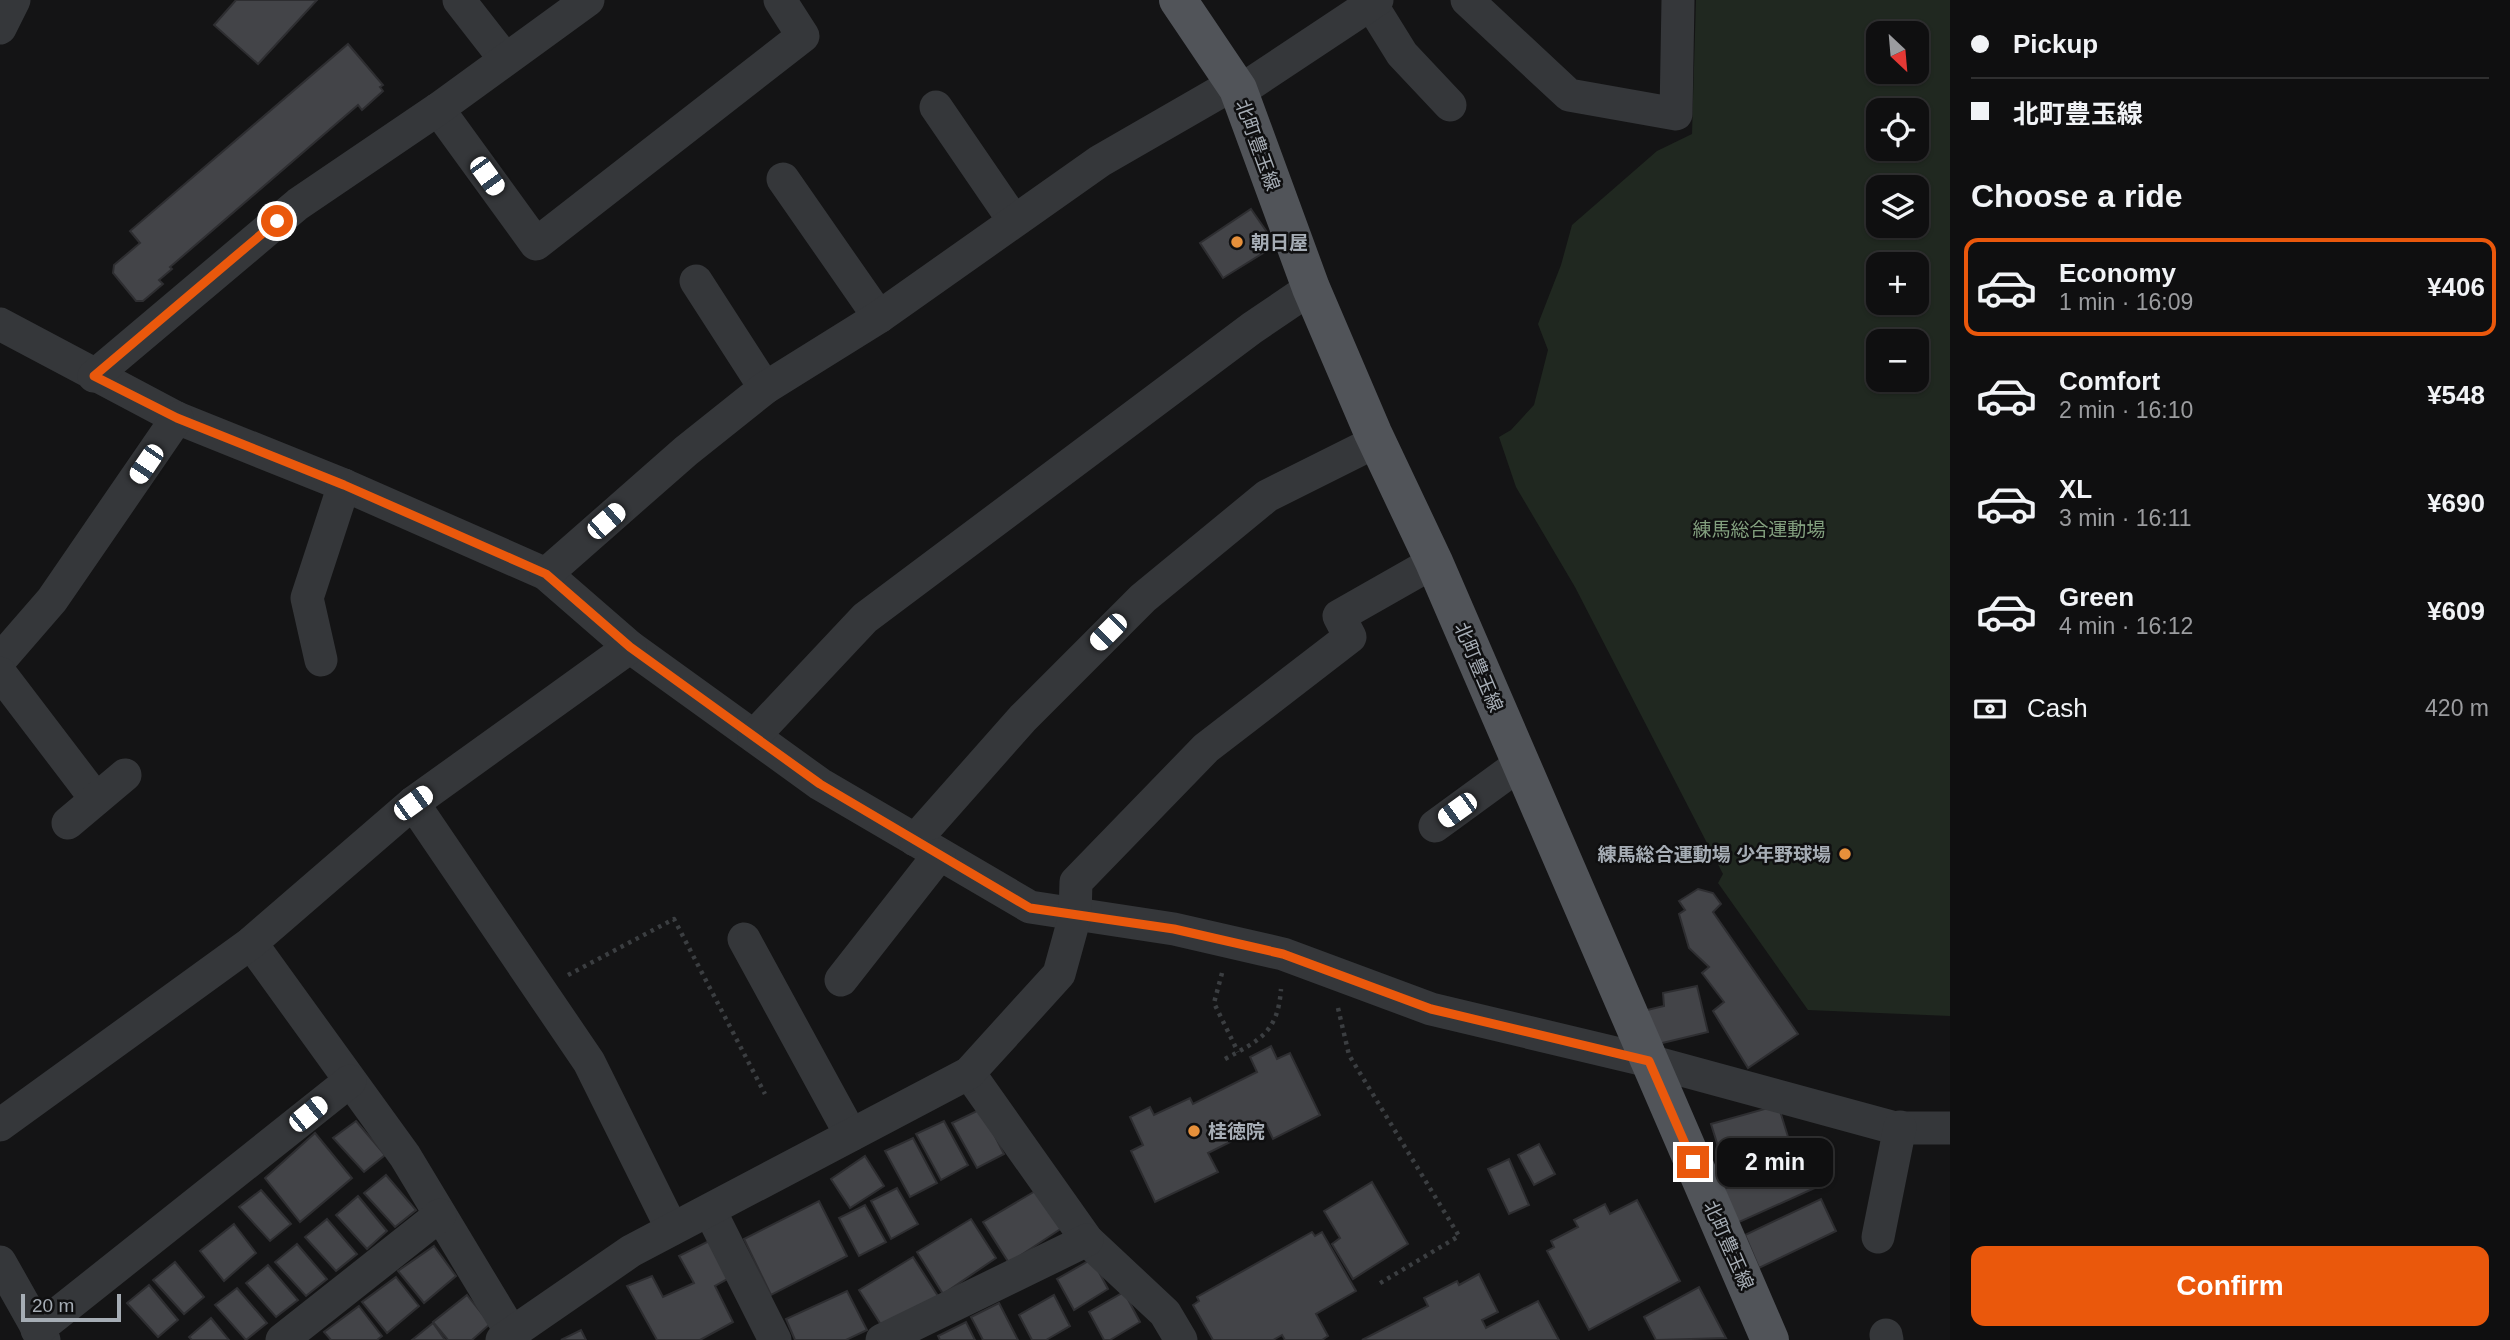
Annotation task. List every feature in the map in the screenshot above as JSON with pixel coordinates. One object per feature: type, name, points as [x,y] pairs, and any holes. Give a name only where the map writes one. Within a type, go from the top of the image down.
[{"type":"main road","name":"北町豊玉線","points":[[1178,0],[1238,89],[1311,288],[1377,441],[1434,562],[1770,1340]]},
{"type":"street","points":[[0,28],[14,0]]},
{"type":"street","points":[[459,0],[505,59]]},
{"type":"street","points":[[94,376],[298,204],[438,109],[588,0]]},
{"type":"street","points":[[438,109],[536,244],[803,36],[780,0]]},
{"type":"street","points":[[1468,0],[1569,95],[1676,114],[1678,0]]},
{"type":"street","points":[[546,574],[686,451],[765,388],[879,317],[1112,154],[1218,93],[1238,89],[1374,2],[1402,54],[1450,105]]},
{"type":"street","points":[[936,107],[1014,221]]},
{"type":"street","points":[[783,179],[879,317]]},
{"type":"street","points":[[696,281],[765,388]]},
{"type":"street","points":[[754,736],[864,618],[1252,328],[1311,288]]},
{"type":"street","points":[[0,324],[177,418],[344,485],[546,574],[630,647],[820,784],[1030,908],[1174,929],[1283,954],[1431,1009],[1649,1061],[1900,1127],[1950,1128]]},
{"type":"street","points":[[96,799],[3,654],[52,600],[177,418]]},
{"type":"street","points":[[841,980],[927,847],[1023,718],[1143,598],[1267,496],[1377,441]]},
{"type":"street","points":[[320,660],[307,598],[344,485]]},
{"type":"street","points":[[251,943],[405,1156],[506,1336],[631,1251],[969,1073],[1059,974],[1075,916],[1076,882],[1206,748],[1350,637],[1339,616],[1434,562]]},
{"type":"street","points":[[0,1125],[251,943],[413,803],[630,647]]},
{"type":"street","points":[[1436,826],[1520,764]]},
{"type":"street","points":[[68,823],[125,775]]},
{"type":"street","points":[[413,803],[589,1062],[672,1229]]},
{"type":"street","points":[[744,939],[851,1135]]},
{"type":"street","points":[[969,1073],[1087,1240],[1165,1313],[1181,1340]]},
{"type":"street","points":[[1,1266],[40,1335],[350,1081]]},
{"type":"street","points":[[1878,1237],[1900,1127]]},
{"type":"street","points":[[710,1211],[775,1340]]},
{"type":"street","points":[[303,1334],[440,1215]]},
{"type":"street","points":[[903,1335],[1087,1240]]},
{"type":"path","points":[[540,990],[674,919],[765,1094]]},
{"type":"path","points":[[1231,942],[1214,1003],[1238,1052]]},
{"type":"path","points":[[1225,1059],[1260,1041],[1279,1014],[1283,954]]},
{"type":"path","points":[[1328,970],[1349,1055],[1459,1236],[1377,1285]]},
{"type":"green space","name":"練馬総合運動場","points":[[1696,0],[1950,0],[1950,1016],[1808,1010],[1718,883],[1723,874],[1575,587],[1516,487],[1499,437],[1511,430],[1534,405],[1548,350],[1538,324],[1561,265],[1572,225],[1657,151],[1692,134]]},
{"type":"building","points":[[236,0],[317,0],[258,64],[214,25]]},
{"type":"building","points":[[348,44],[383,85],[380,87],[383,91],[362,110],[358,105],[170,267],[172,269],[159,280],[163,284],[143,301],[136,301],[113,273],[114,265],[140,243],[130,231]]},
{"type":"building","points":[[1251,209],[1276,245],[1223,278],[1200,243]]},
{"type":"building","points":[[1698,889],[1713,893],[1721,904],[1713,912],[1798,1034],[1748,1068],[1713,1011],[1724,1002],[1702,973],[1709,967],[1689,948],[1679,914],[1685,910],[1679,901]]},
{"type":"building","points":[[1697,986],[1708,1032],[1654,1045],[1643,1011],[1664,1006],[1663,993]]},
{"type":"building","name":"桂徳院","points":[[1271,1046],[1277,1059],[1290,1053],[1320,1115],[1273,1139],[1266,1124],[1208,1153],[1218,1172],[1155,1202],[1131,1151],[1143,1145],[1130,1117],[1150,1107],[1154,1115],[1190,1098],[1193,1104],[1257,1072],[1250,1057]]},
{"type":"building","points":[[1768,1108],[1780,1111],[1789,1140],[1722,1159],[1711,1124]]},
{"type":"building","points":[[981,1109],[1004,1154],[977,1168],[952,1123]]},
{"type":"building","points":[[356,1121],[385,1155],[364,1172],[333,1138]]},
{"type":"building","points":[[944,1121],[968,1165],[941,1180],[916,1134]]},
{"type":"building","points":[[315,1133],[352,1178],[300,1222],[265,1178]]},
{"type":"building","points":[[913,1138],[937,1183],[910,1197],[885,1151]]},
{"type":"building","points":[[1539,1144],[1555,1174],[1534,1185],[1518,1155]]},
{"type":"building","points":[[1799,1154],[1817,1187],[1737,1223],[1724,1189]]},
{"type":"building","points":[[865,1156],[884,1186],[850,1208],[831,1179]]},
{"type":"building","points":[[1509,1159],[1529,1205],[1509,1214],[1488,1169]]},
{"type":"building","points":[[386,1175],[416,1210],[395,1227],[364,1193]]},
{"type":"building","points":[[1372,1182],[1408,1244],[1353,1279],[1332,1244],[1340,1238],[1324,1211]]},
{"type":"building","points":[[897,1188],[918,1224],[891,1239],[871,1201]]},
{"type":"building","points":[[261,1190],[291,1224],[270,1241],[239,1207]]},
{"type":"building","points":[[1037,1190],[1062,1228],[1009,1263],[983,1222]]},
{"type":"building","points":[[358,1196],[387,1231],[367,1249],[336,1215]]},
{"type":"building","points":[[1821,1199],[1836,1231],[1759,1268],[1745,1235]]},
{"type":"building","points":[[1637,1200],[1680,1281],[1589,1330],[1547,1251],[1554,1247],[1551,1241],[1578,1227],[1574,1220],[1605,1204],[1610,1214]]},
{"type":"building","points":[[819,1201],[847,1256],[771,1295],[744,1239]]},
{"type":"building","points":[[865,1205],[886,1242],[859,1256],[839,1218]]},
{"type":"building","points":[[327,1219],[357,1254],[336,1271],[305,1237]]},
{"type":"building","points":[[971,1219],[996,1258],[943,1294],[917,1252]]},
{"type":"building","points":[[234,1224],[256,1253],[224,1281],[200,1251]]},
{"type":"building","points":[[1312,1232],[1315,1236],[1322,1232],[1356,1291],[1316,1314],[1328,1336],[1322,1340],[1285,1340],[1282,1335],[1273,1340],[1213,1340],[1193,1305],[1199,1301],[1197,1297]]},
{"type":"building","points":[[709,1241],[729,1278],[715,1286],[733,1322],[700,1340],[657,1340],[627,1286],[652,1276],[663,1297],[694,1283],[679,1256]]},
{"type":"building","points":[[297,1244],[327,1279],[306,1296],[275,1262]]},
{"type":"building","points":[[434,1246],[456,1276],[424,1303],[398,1271]]},
{"type":"building","points":[[913,1257],[938,1296],[885,1331],[859,1290]]},
{"type":"building","points":[[1092,1259],[1108,1289],[1074,1310],[1057,1279]]},
{"type":"building","points":[[175,1262],[204,1297],[184,1314],[153,1280]]},
{"type":"building","points":[[268,1265],[298,1300],[276,1317],[246,1283]]},
{"type":"building","points":[[1479,1274],[1498,1312],[1482,1320],[1486,1328],[1538,1301],[1559,1340],[1362,1340],[1428,1306],[1424,1298],[1457,1281],[1459,1285]]},
{"type":"building","points":[[396,1277],[419,1306],[387,1333],[362,1302]]},
{"type":"building","points":[[149,1285],[178,1320],[158,1337],[127,1303]]},
{"type":"building","points":[[1699,1287],[1726,1338],[1656,1340],[1644,1317]]},
{"type":"building","points":[[237,1288],[267,1323],[246,1340],[215,1305]]},
{"type":"building","points":[[847,1291],[867,1330],[846,1340],[795,1340],[786,1319]]},
{"type":"building","points":[[1124,1292],[1140,1322],[1110,1340],[1104,1340],[1089,1312]]},
{"type":"building","points":[[467,1295],[490,1324],[472,1340],[448,1340],[433,1322]]},
{"type":"building","points":[[1054,1295],[1070,1326],[1046,1340],[1032,1340],[1019,1315]]},
{"type":"building","points":[[999,1303],[1018,1340],[983,1340],[971,1317]]},
{"type":"building","points":[[359,1306],[382,1336],[377,1340],[331,1340],[324,1332]]},
{"type":"building","points":[[211,1318],[229,1340],[192,1340],[189,1337]]},
{"type":"building","points":[[966,1322],[975,1340],[940,1340],[938,1336]]},
{"type":"building","points":[[433,1323],[445,1340],[412,1340]]},
{"type":"building","points":[[581,1330],[586,1340],[561,1340]]},
{"type":"place","name":"朝日屋","points":[[1237,242]]},
{"type":"place","name":"練馬総合運動場 少年野球場","points":[[1845,854]]},
{"type":"place","name":"桂徳院","points":[[1194,1131]]},
{"type":"route","points":[[277,221],[94,376],[177,418],[344,485],[546,574],[630,647],[820,784],[1030,908],[1174,929],[1283,954],[1431,1009],[1649,1061],[1693,1162]]}]
